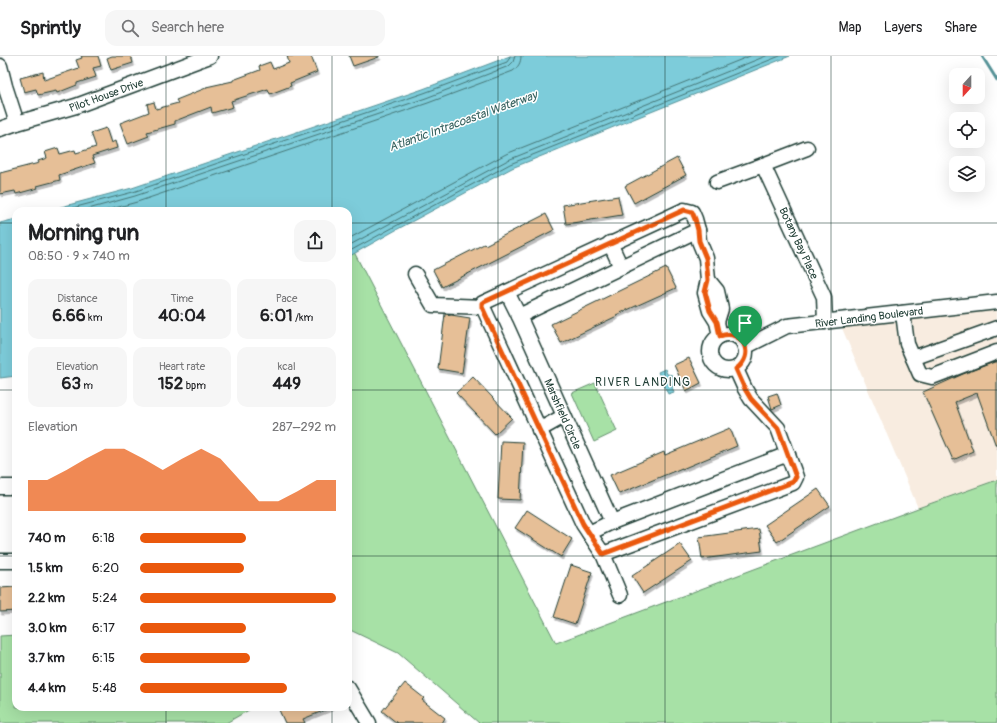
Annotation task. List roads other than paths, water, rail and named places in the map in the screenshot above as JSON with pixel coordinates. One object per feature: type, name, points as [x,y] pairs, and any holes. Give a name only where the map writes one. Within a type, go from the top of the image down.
[{"type":"street","name":"Pilot House Drive","points":[[0,129],[76,106],[210,56]]},
{"type":"street","points":[[0,66],[17,123]]},
{"type":"street","points":[[718,182],[807,148]]},
{"type":"street","name":"Botany Bay Place","points":[[763,165],[824,297],[825,322]]},
{"type":"street","points":[[620,595],[603,554],[583,524],[482,307],[482,303],[684,210],[692,212],[695,219],[699,241],[706,258],[708,280],[705,292],[710,311],[717,322],[720,336]]},
{"type":"street","points":[[519,316],[698,230]]},
{"type":"street","points":[[610,243],[621,267]]},
{"type":"street","points":[[415,274],[433,305],[482,307]]},
{"type":"street","name":"Marshfield Circle","points":[[507,292],[612,522]]},
{"type":"street","name":"River Landing Boulevard","points":[[745,347],[787,326],[997,302]]},
{"type":"street","points":[[903,313],[907,344],[920,374],[932,377],[997,352]]},
{"type":"street","points":[[913,358],[997,328]]},
{"type":"street","points":[[725,334],[730,334],[740,338],[745,347],[746,357],[744,362],[736,369],[721,369],[716,366],[711,358],[712,343],[720,336],[725,334]]},
{"type":"street","points":[[603,554],[793,482],[796,477],[778,428],[751,399],[736,369]]},
{"type":"street","points":[[539,430],[564,416]]},
{"type":"street","points":[[589,533],[612,522],[788,454]]},
{"type":"street","points":[[0,487],[12,487]]},
{"type":"street","points":[[0,561],[12,561]]},
{"type":"street","points":[[352,696],[366,722]]},
{"type":"water","name":"Atlantic Intracoastal Waterway","points":[[510,56],[790,56],[512,168],[352,255],[352,207],[61,207],[132,188],[423,89]]},
{"type":"water","points":[[12,220],[12,376],[0,378],[0,223]]},
{"type":"water","points":[[665,369],[667,374],[672,375],[676,380],[672,387],[674,392],[668,394],[658,372]]},
{"type":"waterway","points":[[982,56],[997,80]]},
{"type":"district","name":"RIVER LANDING","points":[[643,382]]}]
